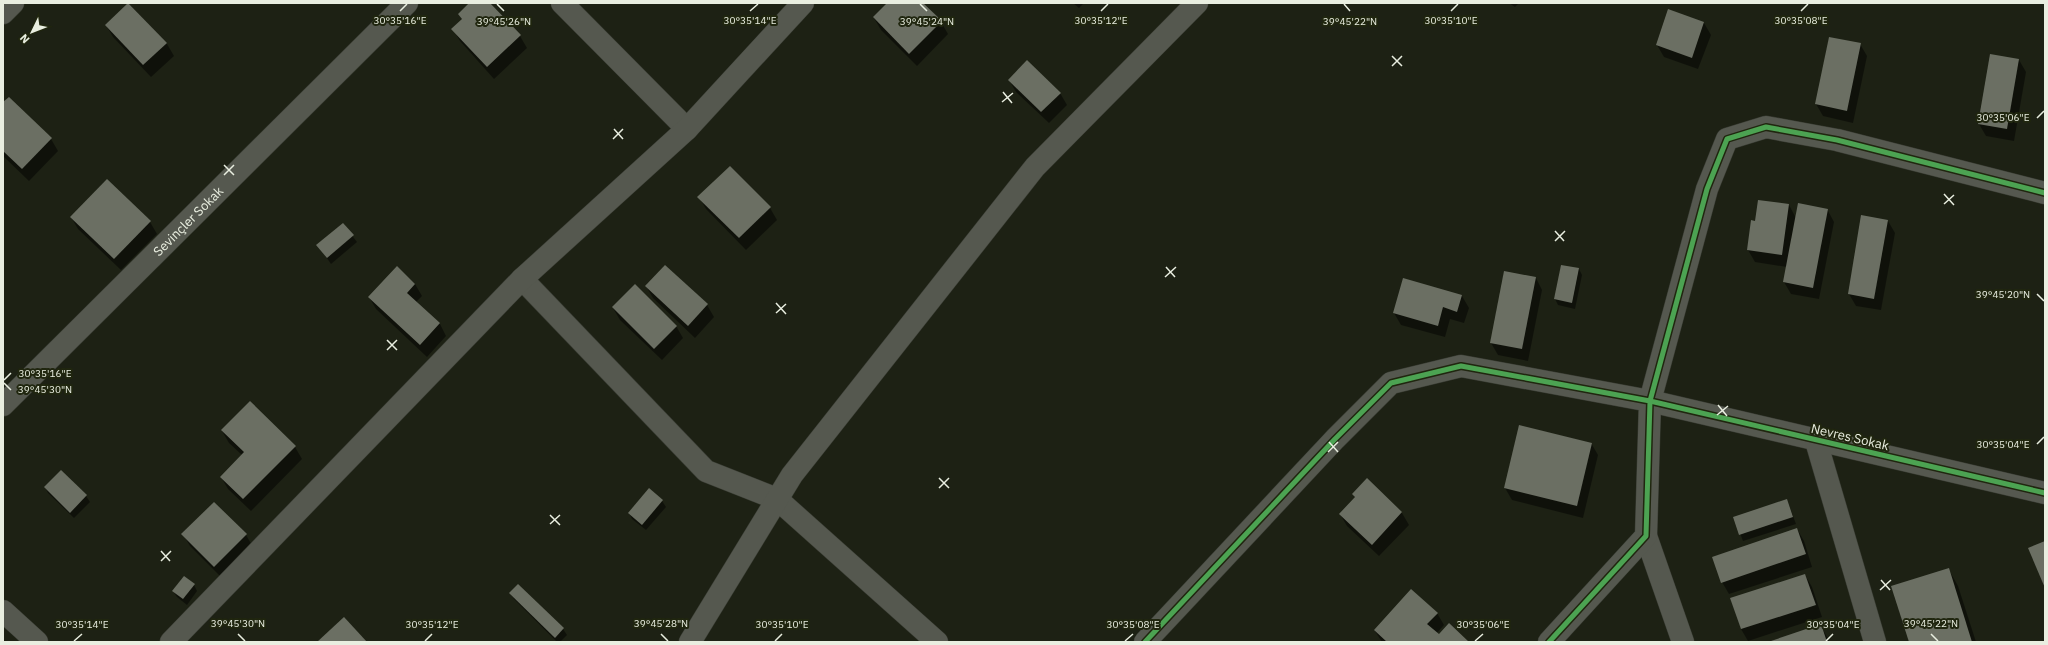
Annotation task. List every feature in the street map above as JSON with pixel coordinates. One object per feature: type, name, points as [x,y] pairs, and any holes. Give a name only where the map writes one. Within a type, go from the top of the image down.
[{"type":"street","points":[[3,13],[13,3]]},
{"type":"street","name":"Sevinçler Sokak","points":[[3,405],[407,3]]},
{"type":"street","points":[[562,3],[687,129]]},
{"type":"street","points":[[171,642],[522,279],[687,129],[803,3]]},
{"type":"street","points":[[690,642],[776,498],[797,468],[1035,167],[1197,3]]},
{"type":"street","points":[[1683,642],[1646,536],[1650,400],[1707,189],[1727,139],[1766,127],[1837,140],[2045,193]]},
{"type":"street","points":[[522,279],[706,471],[776,498],[937,642]]},
{"type":"street","name":"Nevres Sokak","points":[[1145,642],[1335,439],[1391,383],[1461,366],[1650,400],[1816,441],[2045,493]]},
{"type":"street","points":[[1816,441],[1875,642]]},
{"type":"street","points":[[1549,642],[1646,536]]},
{"type":"street","points":[[3,611],[37,642]]},
{"type":"building","points":[[128,3],[167,43],[143,65],[105,25]]},
{"type":"building","points":[[469,3],[490,3],[521,35],[487,67],[451,29],[462,19],[458,14]]},
{"type":"building","points":[[887,3],[923,3],[942,21],[909,54],[873,17]]},
{"type":"building","points":[[1668,9],[1704,22],[1692,58],[1656,45]]},
{"type":"building","points":[[1829,37],[1861,43],[1847,111],[1815,104]]},
{"type":"building","points":[[1990,54],[2019,59],[2007,129],[1978,124]]},
{"type":"building","points":[[1027,60],[1061,93],[1041,112],[1008,80]]},
{"type":"building","points":[[9,97],[52,138],[22,169],[3,151],[3,102]]},
{"type":"building","points":[[730,166],[771,207],[739,238],[697,197]]},
{"type":"building","points":[[107,179],[151,221],[114,259],[70,217]]},
{"type":"building","points":[[1758,200],[1789,204],[1782,255],[1747,250],[1751,220],[1755,221]]},
{"type":"building","points":[[1798,203],[1828,209],[1813,288],[1783,282]]},
{"type":"building","points":[[1861,215],[1888,220],[1874,299],[1848,294]]},
{"type":"building","points":[[343,223],[354,235],[327,258],[316,245]]},
{"type":"building","points":[[665,265],[708,304],[688,326],[645,286]]},
{"type":"building","points":[[1561,265],[1579,268],[1572,303],[1554,299]]},
{"type":"building","points":[[397,266],[415,284],[407,293],[440,323],[420,345],[368,297]]},
{"type":"building","points":[[1504,271],[1536,277],[1522,349],[1490,343]]},
{"type":"building","points":[[1403,278],[1462,295],[1457,312],[1443,307],[1438,326],[1393,313]]},
{"type":"building","points":[[635,284],[677,326],[654,349],[612,307]]},
{"type":"building","points":[[250,401],[296,446],[243,499],[220,477],[244,452],[221,430]]},
{"type":"building","points":[[1519,425],[1592,443],[1577,506],[1504,488]]},
{"type":"building","points":[[61,470],[87,495],[70,513],[44,487]]},
{"type":"building","points":[[1367,478],[1402,512],[1372,545],[1339,514],[1355,497],[1352,494]]},
{"type":"building","points":[[649,488],[663,500],[642,525],[628,513]]},
{"type":"building","points":[[1787,499],[1793,517],[1739,535],[1733,517]]},
{"type":"building","points":[[214,502],[247,534],[214,567],[181,534]]},
{"type":"building","points":[[1797,528],[1806,554],[1721,583],[1712,557]]},
{"type":"building","points":[[2045,541],[2045,588],[2028,548]]},
{"type":"building","points":[[1949,568],[1972,642],[1909,642],[1891,586]]},
{"type":"building","points":[[1805,574],[1816,605],[1741,629],[1730,598]]},
{"type":"building","points":[[184,576],[195,584],[183,599],[172,591]]},
{"type":"building","points":[[518,584],[564,628],[555,638],[509,593]]},
{"type":"building","points":[[1411,589],[1438,613],[1427,624],[1439,634],[1449,623],[1469,642],[1387,642],[1374,630]]},
{"type":"building","points":[[344,617],[367,642],[317,642]]},
{"type":"building","points":[[1821,624],[1827,642],[1768,642]]},
{"type":"cycle path","points":[[2045,193],[1837,140],[1766,127],[1727,139],[1707,189],[1650,401],[2045,493]]},
{"type":"cycle path","points":[[1145,642],[1335,439],[1391,383],[1461,366],[1650,401],[1646,536],[1549,642]]}]
